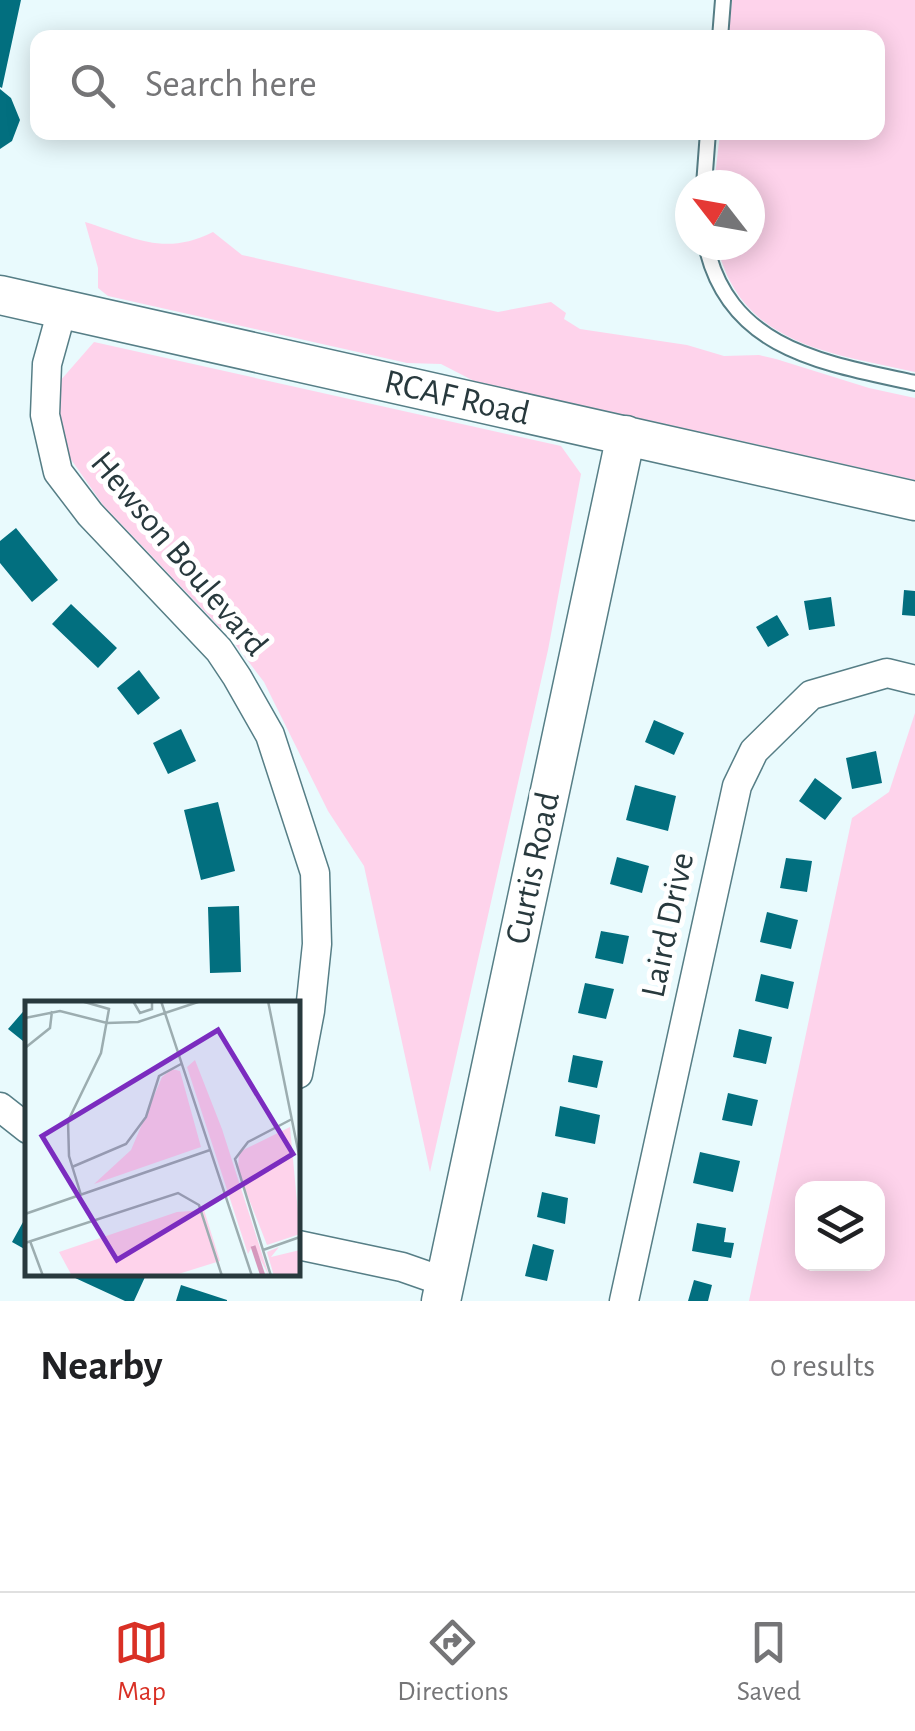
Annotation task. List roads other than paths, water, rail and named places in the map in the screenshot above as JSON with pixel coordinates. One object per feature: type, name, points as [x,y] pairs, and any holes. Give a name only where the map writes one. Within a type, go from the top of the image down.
[{"type":"main road","name":"RCAF Road","points":[[0,295],[915,501]]},
{"type":"main road","name":"Curtis Road","points":[[443,1291],[626,436]]},
{"type":"street","name":"Hewson Boulevard","points":[[62,310],[47,364],[45,415],[58,472],[90,514],[219,650],[237,677],[270,734],[314,873],[317,944],[300,1064]]},
{"type":"street","name":"Laird Drive","points":[[624,1301],[737,786],[754,751],[810,695],[887,673],[915,680]]},
{"type":"street","points":[[0,1107],[25,1127]]},
{"type":"street","points":[[300,1245],[402,1266],[443,1291]]},
{"type":"lane","points":[[721,30],[723,0]]},
{"type":"lane","points":[[705,170],[707,140]]},
{"type":"lane","points":[[709,260],[712,272],[735,309],[755,331],[820,359],[915,383]]}]
